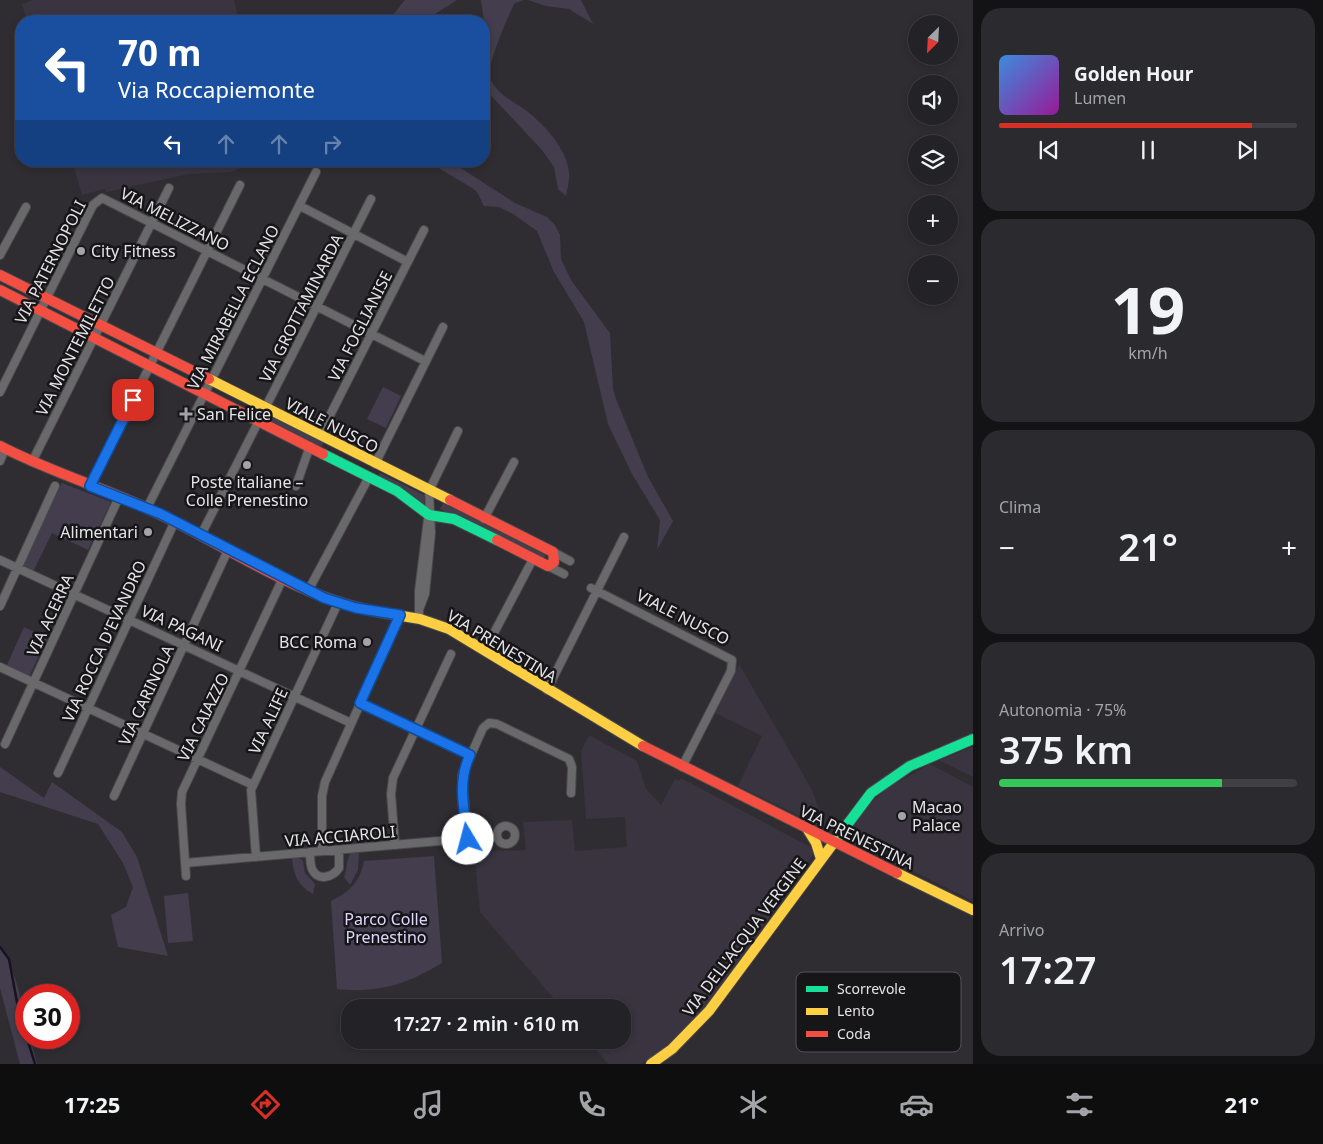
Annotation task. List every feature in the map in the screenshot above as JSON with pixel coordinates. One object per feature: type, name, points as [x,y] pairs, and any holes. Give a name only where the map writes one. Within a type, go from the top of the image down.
[{"type":"street","name":"VIA MIRABELLA ECLANO","points":[[147,508],[316,172]]},
{"type":"street","points":[[90,486],[240,185]]},
{"type":"street","name":"VIA MONTEMILETTO","points":[[32,462],[169,188]]},
{"type":"street","name":"VIA MELIZZANO","points":[[99,199],[108,200],[425,362]]},
{"type":"street","name":"VIA PATERNOPOLI","points":[[0,392],[93,205],[99,199]]},
{"type":"street","name":"VIA GROTTAMINARDA","points":[[201,535],[371,199]]},
{"type":"street","points":[[300,206],[408,262]]},
{"type":"street","points":[[0,255],[26,207]]},
{"type":"street","name":"VIA FOGLIANISE","points":[[320,435],[424,230]]},
{"type":"street","name":"VIALE NUSCO","points":[[0,275],[570,561]]},
{"type":"street","name":"VIALE NUSCO","points":[[0,290],[205,392],[405,495],[429,516]]},
{"type":"street","points":[[375,464],[443,326]]},
{"type":"street","points":[[419,618],[419,591],[425,532],[429,516],[429,491],[458,431]]},
{"type":"street","points":[[296,486],[310,446]]},
{"type":"street","points":[[0,461],[3,447]]},
{"type":"street","name":"VIA PRENESTINA","points":[[3,447],[32,462],[120,496],[175,521],[283,578],[338,603],[419,618],[449,629],[619,734],[682,767],[973,910]]},
{"type":"street","points":[[484,519],[514,462]]},
{"type":"street","points":[[308,590],[369,477]]},
{"type":"street","points":[[0,606],[55,486]]},
{"type":"street","name":"VIA ACERRA","points":[[5,744],[120,496]]},
{"type":"street","points":[[429,516],[449,517],[564,574]]},
{"type":"street","name":"VIA ROCCA D'EVANDRO","points":[[58,772],[175,521]]},
{"type":"street","points":[[547,690],[594,589],[624,537]]},
{"type":"street","name":"VIA CARINOLA","points":[[114,796],[228,550]]},
{"type":"street","points":[[548,566],[554,562],[552,552]]},
{"type":"street","points":[[485,650],[533,559]]},
{"type":"street","name":"VIA PAGANI","points":[[0,560],[351,723]]},
{"type":"street","name":"VIA CAIAZZO","points":[[186,876],[181,800],[185,786],[283,578]]},
{"type":"street","name":"VIALE NUSCO","points":[[594,589],[726,655],[733,662],[731,671],[682,767]]},
{"type":"street","name":"VIA ALIFE","points":[[256,857],[250,801],[253,785],[338,603]]},
{"type":"street","points":[[322,850],[323,788],[400,615]]},
{"type":"street","points":[[395,845],[392,782],[451,654]]},
{"type":"street","points":[[0,667],[253,785]]},
{"type":"street","points":[[360,703],[470,755]]},
{"type":"street","points":[[468,839],[462,781],[463,770],[486,725],[491,723],[497,724],[569,759],[572,767],[571,793]]},
{"type":"street","name":"VIA DELL'ACQUA VERGINE","points":[[651,1064],[672,1049],[709,1011],[862,803],[882,783],[910,766],[973,739]]},
{"type":"street","points":[[808,829],[816,843],[821,859]]},
{"type":"street","name":"VIA ACCIAROLI","points":[[185,863],[497,836]]},
{"type":"street","points":[[310,852],[312,870],[320,876],[326,877],[336,873],[339,868],[339,850]]},
{"type":"shaded area","points":[[33,0],[234,0],[238,15],[25,15],[22,4]]},
{"type":"shaded area","points":[[74,167],[245,167],[230,172],[189,174],[106,192],[105,189],[82,195]]},
{"type":"shaded area","points":[[739,664],[811,788],[827,829],[738,786],[762,736],[715,713]]},
{"type":"shaded area","points":[[589,735],[637,761],[646,789],[661,805],[675,779],[679,781],[681,778],[816,850],[710,1002],[657,1057],[641,1064],[608,1064],[596,1049],[631,1049],[631,999],[554,999],[480,912],[474,852],[526,850],[523,822],[572,820],[575,851],[627,847],[625,817],[586,819],[581,751]]},
{"type":"shaded area","points":[[973,747],[973,777],[939,760]]},
{"type":"shaded area","points":[[930,764],[973,787],[973,901],[854,842],[852,827],[867,806],[888,788]]},
{"type":"green space","points":[[405,0],[457,0],[433,15],[393,15]]},
{"type":"green space","points":[[481,0],[524,0],[515,3],[498,41],[490,72],[490,15],[483,15]]},
{"type":"green space","points":[[528,0],[581,0],[593,24],[569,9],[546,6]]},
{"type":"green space","points":[[490,78],[500,92],[539,121],[559,145],[564,154],[569,173],[566,196],[558,189],[554,167],[542,150],[490,94]]},
{"type":"green space","points":[[437,167],[459,167],[515,203],[547,217],[555,225],[560,235],[561,259],[571,280],[610,333],[613,389],[616,399],[648,477],[673,521],[657,550],[660,520],[632,474],[608,424],[584,322],[554,272],[537,231],[513,214],[499,207],[484,206],[477,192]]},
{"type":"green space","points":[[383,387],[401,396],[386,428],[367,419]]},
{"type":"green space","points":[[270,416],[324,442],[321,447],[267,421]]},
{"type":"green space","points":[[380,473],[424,495],[424,507],[378,478]]},
{"type":"green space","points":[[62,483],[111,502],[88,550],[52,533],[33,572],[22,566]]},
{"type":"green space","points":[[443,503],[546,555],[543,561],[440,509]]},
{"type":"green space","points":[[24,627],[47,638],[29,677],[6,667]]},
{"type":"green space","points":[[0,767],[44,798],[52,782],[122,832],[137,857],[168,956],[118,947],[111,915],[126,907],[133,887],[123,863],[98,824],[0,792]]},
{"type":"green space","points":[[359,852],[358,870],[350,885],[344,877],[347,861],[351,853]]},
{"type":"green space","name":"Parco Colle Prenestino","points":[[434,856],[442,963],[416,977],[392,986],[366,990],[337,989],[331,901],[349,890],[357,880],[364,861]]},
{"type":"green space","points":[[298,857],[303,861],[305,873],[315,884],[313,894],[297,879],[292,858]]},
{"type":"green space","points":[[188,893],[193,941],[168,943],[164,896]]},
{"type":"green space","points":[[0,946],[17,984],[15,984],[15,1045],[0,988]]},
{"type":"green space","points":[[16,1049],[33,1049],[37,1064],[20,1064]]},
{"type":"waterway","points":[[0,947],[9,959],[15,991]]},
{"type":"waterway","points":[[30,1049],[35,1064]]},
{"type":"traffic: fast","points":[[323,454],[397,491],[429,515],[454,519],[497,540]]},
{"type":"traffic: fast","points":[[835,841],[871,793],[910,766],[973,739]]},
{"type":"traffic: slow","points":[[209,379],[450,500]]},
{"type":"traffic: slow","points":[[384,613],[420,619],[449,629],[643,746]]},
{"type":"traffic: slow","points":[[808,830],[816,843],[821,859]]},
{"type":"traffic: slow","points":[[651,1064],[672,1049],[709,1011],[835,841]]},
{"type":"traffic: slow","points":[[897,873],[973,910]]},
{"type":"traffic: jam","points":[[0,275],[209,379]]},
{"type":"traffic: jam","points":[[0,290],[323,454]]},
{"type":"traffic: jam","points":[[0,446],[40,465],[141,506],[297,586],[325,597],[384,613]]},
{"type":"traffic: jam","points":[[450,500],[553,552],[554,562],[548,566],[497,540]]},
{"type":"traffic: jam","points":[[643,746],[897,873]]},
{"type":"place","name":"City Fitness","points":[[81,251]]},
{"type":"place","name":"San Felice","points":[[186,414]]},
{"type":"place","name":"Poste italiane – Colle Prenestino","points":[[247,465]]},
{"type":"place","name":"Alimentari","points":[[148,532]]},
{"type":"place","name":"BCC Roma","points":[[367,642]]},
{"type":"place","name":"Macao Palace","points":[[902,816]]},
{"type":"route","points":[[133,400],[90,486],[161,514],[248,561],[324,598],[356,608],[400,615],[360,703],[470,755],[462,775],[468,839]]}]
